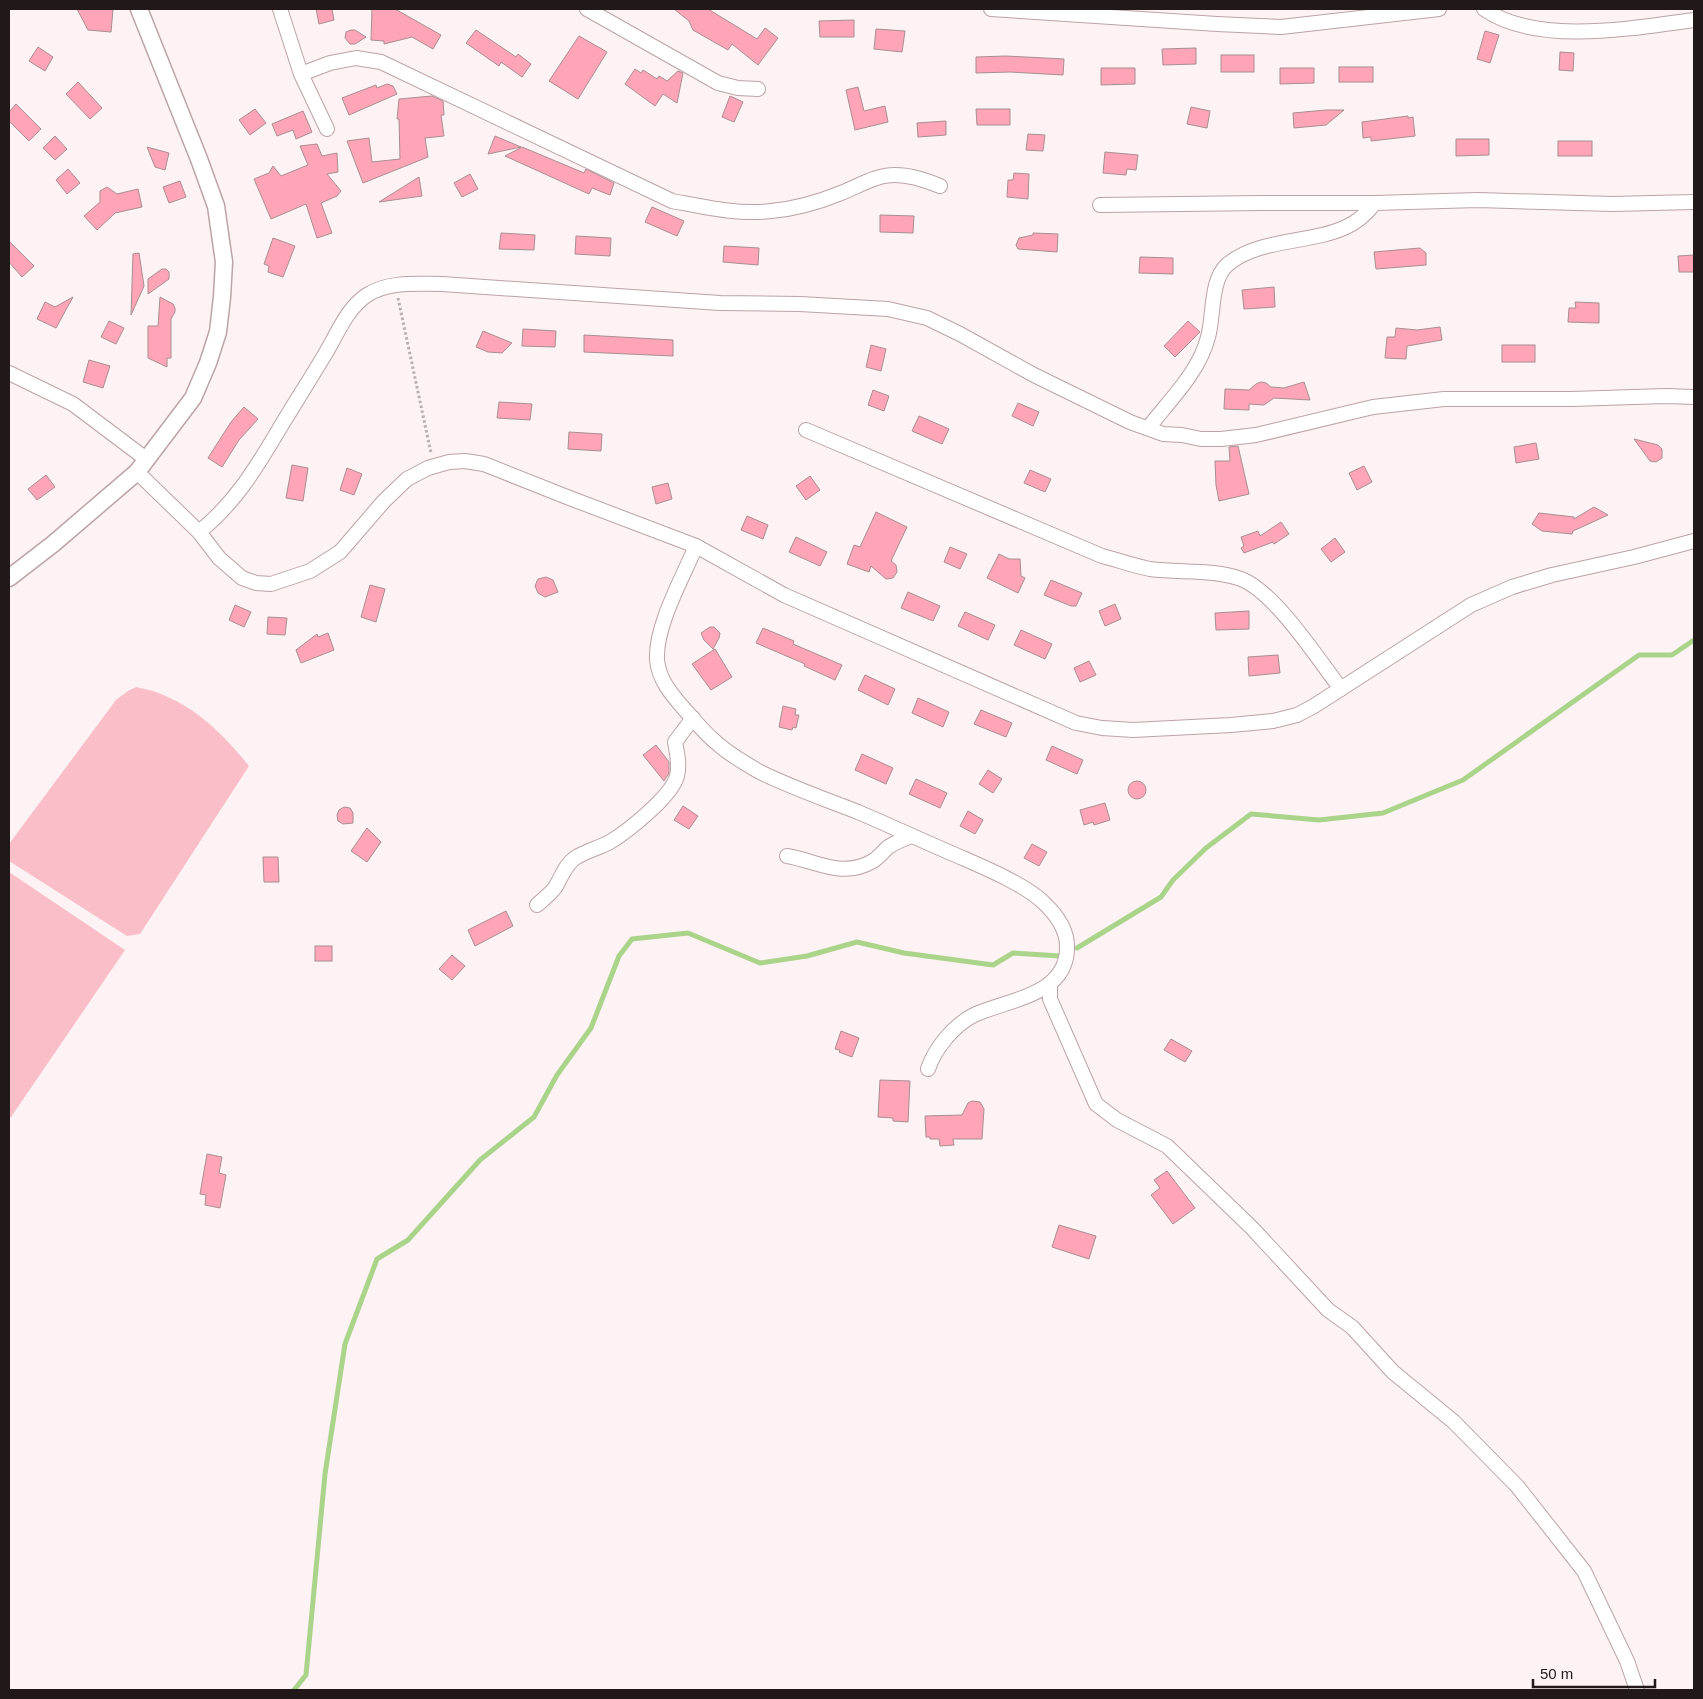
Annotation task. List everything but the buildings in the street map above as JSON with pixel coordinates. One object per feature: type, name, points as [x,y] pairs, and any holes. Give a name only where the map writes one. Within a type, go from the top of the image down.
[{"type":"street","points":[[280,9],[301,74],[327,129]]},
{"type":"street","points":[[587,9],[718,83],[738,88],[758,89]]},
{"type":"street","points":[[991,9],[1281,27],[1439,9]]},
{"type":"street","points":[[1484,9],[1512,24],[1539,30],[1579,31],[1639,27],[1694,20]]},
{"type":"street","points":[[9,578],[53,544],[141,465],[193,398],[208,364],[218,332],[224,262],[216,206],[143,11]]},
{"type":"street","points":[[301,74],[330,63],[356,58],[380,62],[672,201],[723,211],[770,212],[806,205],[842,193],[871,179],[894,175],[917,177],[940,186]]},
{"type":"street","points":[[1100,205],[1375,203],[1478,200],[1612,204],[1694,202]]},
{"type":"street","points":[[1148,428],[1200,361],[1209,336],[1212,300],[1220,276],[1226,266],[1245,254],[1262,248],[1314,237],[1346,227],[1365,215],[1375,203]]},
{"type":"street","points":[[199,532],[218,516],[251,476],[356,303],[379,289],[396,285],[442,284],[720,303],[800,304],[888,309],[927,318],[1112,414],[1163,434],[1201,439],[1256,435],[1373,407],[1444,400],[1694,397]]},
{"type":"street","points":[[9,373],[73,404],[141,465],[219,558],[242,578],[256,583],[271,584],[293,578],[310,571],[340,552],[384,501],[407,479],[434,466],[449,462],[465,461],[484,464],[696,546],[784,595],[1076,723],[1102,728],[1142,730],[1273,721],[1297,715],[1341,689],[1471,605],[1512,587],[1552,575],[1634,557],[1694,541]]},
{"type":"street","points":[[806,430],[1102,556],[1149,569],[1221,574],[1242,580],[1266,594],[1341,689]]},
{"type":"street","points":[[696,546],[666,617],[658,645],[658,662],[662,680],[673,696],[693,718],[718,744],[759,771],[986,869],[1024,889],[1042,901],[1060,922],[1066,934],[1066,962],[1060,973],[1050,984],[1031,995],[973,1016],[961,1024],[936,1052],[928,1069]]},
{"type":"street","points":[[537,905],[555,888],[571,862],[628,831],[674,786],[679,766],[675,742],[693,718]]},
{"type":"street","points":[[787,856],[800,858],[822,866],[848,869],[860,868],[880,856],[888,847],[911,836]]},
{"type":"street","points":[[1050,984],[1050,999],[1096,1104],[1117,1120],[1167,1146],[1252,1228],[1328,1310],[1352,1327],[1393,1372],[1454,1422],[1517,1486],[1584,1571],[1627,1660],[1637,1690]]},
{"type":"path","points":[[396,285],[434,466]]},
{"type":"shaded area","points":[[136,687],[154,691],[170,698],[200,716],[226,739],[249,766],[140,934],[127,936],[9,861],[9,844],[116,700]]},
{"type":"shaded area","points":[[9,872],[125,950],[9,1118]]},
{"type":"waterway","points":[[1077,948],[1161,897],[1173,880],[1206,848],[1251,814],[1319,820],[1383,813],[1463,780],[1639,655],[1672,655],[1694,640]]},
{"type":"waterway","points":[[294,1690],[306,1675],[325,1474],[345,1344],[377,1259],[408,1240],[480,1160],[534,1117],[557,1075],[591,1028],[619,956],[632,939],[688,933],[760,963],[807,956],[857,942],[904,953],[993,965],[1013,953],[1063,955]]}]
